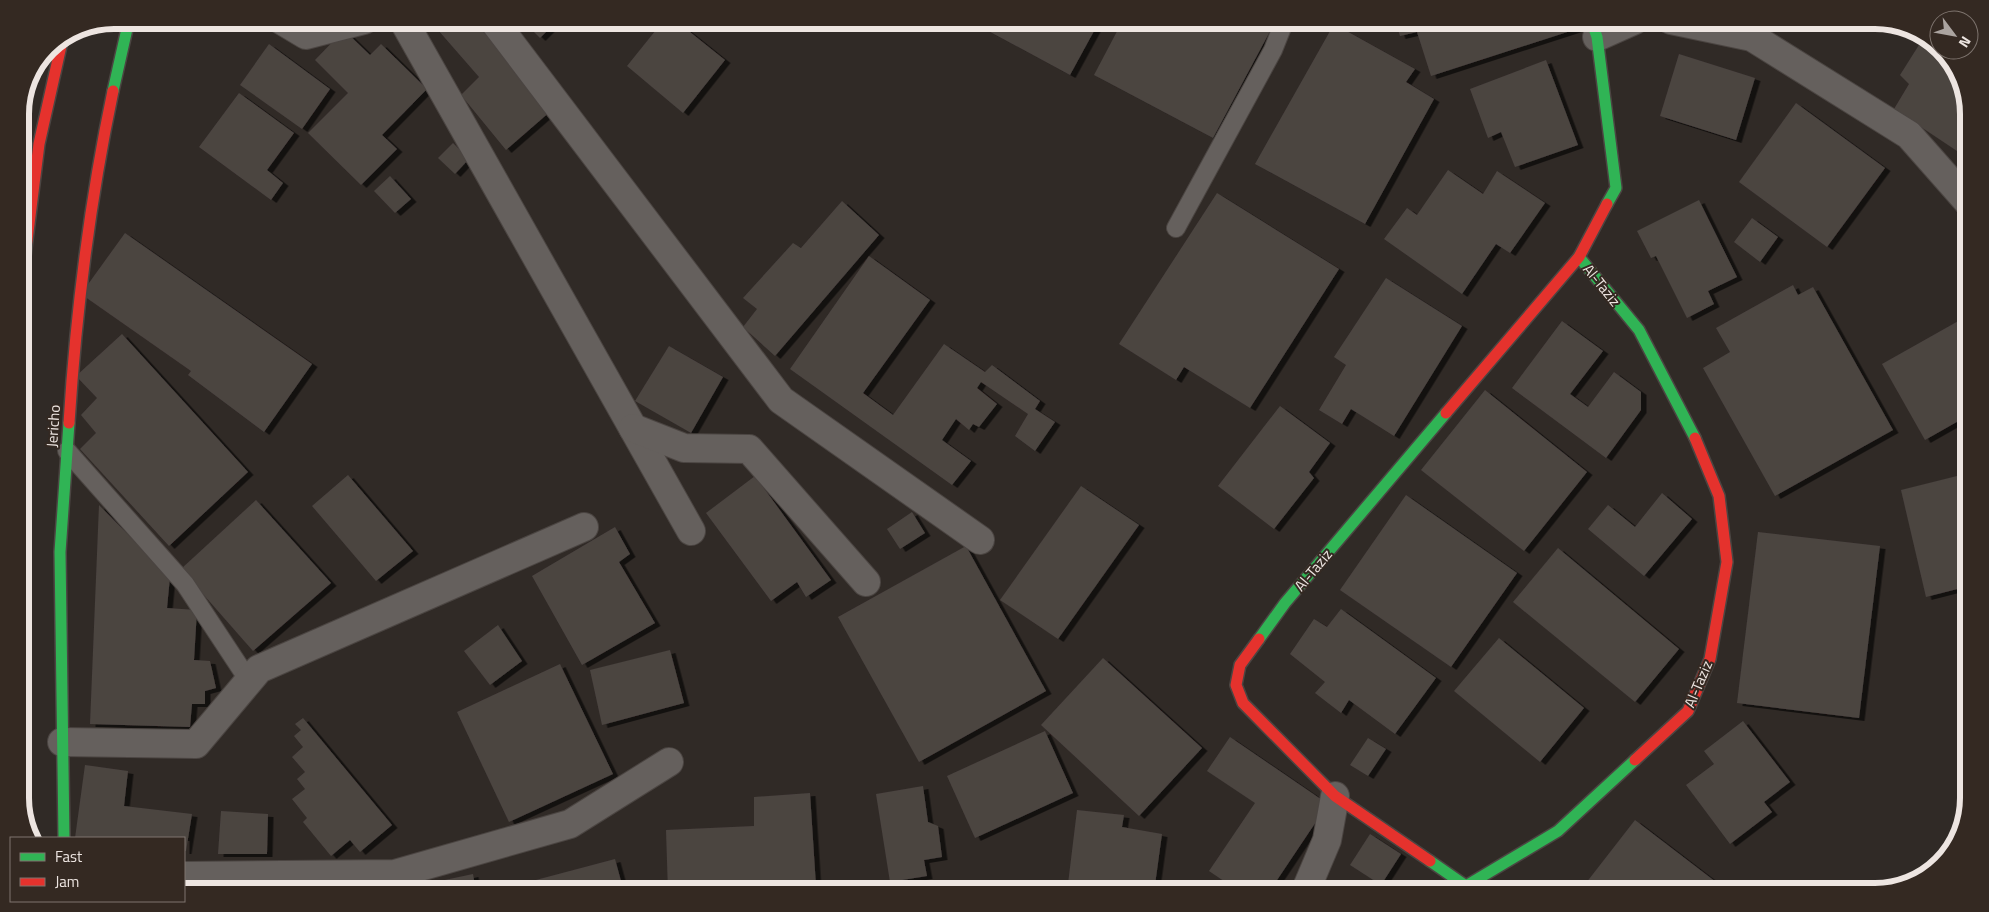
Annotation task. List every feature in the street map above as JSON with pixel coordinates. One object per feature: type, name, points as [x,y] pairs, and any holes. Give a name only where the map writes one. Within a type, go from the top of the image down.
[{"type":"street","name":"Jericho","points":[[64,837],[60,552],[74,341],[98,157],[127,29]]},
{"type":"street","points":[[296,29],[306,35],[329,29]]},
{"type":"street","points":[[408,29],[691,531]]},
{"type":"street","points":[[500,29],[781,400],[980,540]]},
{"type":"street","name":"Al-Taziz","points":[[1462,883],[1335,796],[1243,703],[1236,685],[1240,665],[1285,603],[1579,257],[1616,188],[1594,29]]},
{"type":"street","points":[[1714,29],[1752,37],[1909,135],[1960,193]]},
{"type":"street","points":[[29,224],[39,144],[61,48]]},
{"type":"street","name":"Al-Taziz","points":[[1471,883],[1558,831],[1688,711],[1710,659],[1726,562],[1719,496],[1691,429],[1639,330],[1579,257]]},
{"type":"street","points":[[633,428],[684,448],[749,448],[866,582]]},
{"type":"street","points":[[62,742],[196,744],[259,669],[584,527]]},
{"type":"street","points":[[185,876],[395,874],[570,824],[668,762]]},
{"type":"street","points":[[1309,883],[1327,840],[1335,796]]},
{"type":"lane","points":[[1176,228],[1273,50],[1281,29]]},
{"type":"lane","points":[[67,451],[185,584],[249,681]]},
{"type":"building","points":[[481,29],[552,110],[506,150],[461,95],[479,77],[438,30]]},
{"type":"building","points":[[531,29],[549,29],[540,38]]},
{"type":"building","points":[[657,29],[686,29],[725,60],[683,113],[627,66]]},
{"type":"building","points":[[985,29],[1095,29],[1070,75]]},
{"type":"building","points":[[1118,29],[1271,29],[1213,138],[1094,75]]},
{"type":"building","points":[[1331,29],[1343,29],[1415,69],[1406,82],[1434,99],[1365,224],[1255,164]]},
{"type":"building","points":[[1398,29],[1577,29],[1431,76],[1417,32],[1400,36]]},
{"type":"building","points":[[344,30],[370,55],[381,44],[427,89],[382,135],[397,149],[361,185],[308,133],[348,93],[315,60]]},
{"type":"building","points":[[1921,42],[1929,48],[1929,60],[1941,60],[1943,62],[1956,87],[1960,109],[1960,153],[1894,109],[1909,84],[1900,75]]},
{"type":"building","points":[[269,44],[330,89],[302,129],[240,85]]},
{"type":"building","points":[[1679,54],[1755,78],[1736,140],[1660,116]]},
{"type":"building","points":[[1546,60],[1578,145],[1515,167],[1501,132],[1488,138],[1470,89]]},
{"type":"building","points":[[239,93],[294,133],[267,170],[283,183],[271,200],[199,147]]},
{"type":"building","points":[[1796,103],[1885,168],[1827,247],[1739,182]]},
{"type":"building","points":[[453,143],[469,159],[455,174],[438,158]]},
{"type":"building","points":[[1448,170],[1483,194],[1497,171],[1545,203],[1510,253],[1496,244],[1462,294],[1384,239],[1407,208],[1417,215]]},
{"type":"building","points":[[390,176],[411,199],[395,213],[374,191]]},
{"type":"building","points":[[1217,193],[1339,269],[1250,408],[1184,367],[1176,380],[1119,344]]},
{"type":"building","points":[[1699,200],[1737,277],[1708,291],[1714,304],[1687,318],[1656,256],[1651,258],[1637,231]]},
{"type":"building","points":[[842,201],[879,235],[775,356],[743,327],[757,309],[743,298],[793,243],[801,248]]},
{"type":"building","points":[[1752,218],[1778,237],[1760,262],[1734,242]]},
{"type":"building","points":[[125,233],[312,364],[264,432],[188,375],[191,371],[81,294]]},
{"type":"building","points":[[869,256],[930,300],[863,393],[893,415],[944,344],[985,372],[992,365],[1040,401],[1035,409],[1055,422],[1035,451],[1015,436],[1028,414],[981,382],[977,388],[997,404],[979,427],[973,424],[969,430],[956,419],[942,440],[971,461],[952,485],[790,369]]},
{"type":"building","points":[[1386,278],[1462,326],[1394,436],[1351,409],[1342,424],[1319,410],[1346,365],[1334,357]]},
{"type":"building","points":[[1793,285],[1798,295],[1813,287],[1893,430],[1775,496],[1703,368],[1730,352],[1716,328]]},
{"type":"building","points":[[1960,320],[1960,420],[1925,440],[1882,364]]},
{"type":"building","points":[[1562,321],[1603,351],[1570,394],[1588,407],[1614,372],[1641,392],[1641,410],[1606,458],[1512,388]]},
{"type":"building","points":[[122,334],[248,472],[169,546],[80,449],[96,433],[81,415],[97,398],[76,376]]},
{"type":"building","points":[[669,346],[723,377],[691,433],[635,401]]},
{"type":"building","points":[[1485,390],[1587,472],[1524,551],[1421,470]]},
{"type":"building","points":[[1280,406],[1330,443],[1309,472],[1314,478],[1274,529],[1218,486]]},
{"type":"building","points":[[348,475],[413,551],[376,581],[312,506]]},
{"type":"building","points":[[1960,475],[1960,588],[1926,597],[1901,490]]},
{"type":"building","points":[[755,476],[831,580],[806,597],[797,582],[771,601],[706,513]]},
{"type":"building","points":[[1081,486],[1139,525],[1058,639],[1000,600]]},
{"type":"building","points":[[1662,493],[1692,519],[1644,576],[1588,529],[1608,505],[1635,527]]},
{"type":"building","points":[[1406,495],[1517,573],[1451,667],[1340,590]]},
{"type":"building","points":[[256,500],[331,583],[253,651],[181,569]]},
{"type":"building","points":[[99,505],[170,577],[167,608],[197,610],[194,660],[210,661],[216,688],[205,691],[205,704],[192,704],[190,727],[90,724]]},
{"type":"building","points":[[912,512],[925,533],[900,549],[887,529]]},
{"type":"building","points":[[615,527],[630,554],[619,562],[655,623],[582,665],[532,576]]},
{"type":"building","points":[[1758,532],[1880,546],[1859,718],[1737,703]]},
{"type":"building","points":[[966,546],[1046,691],[919,762],[838,617]]},
{"type":"building","points":[[1558,548],[1679,649],[1635,702],[1513,602]]},
{"type":"building","points":[[1341,609],[1436,678],[1395,734],[1349,700],[1341,713],[1315,693],[1325,682],[1290,654],[1314,619],[1327,627]]},
{"type":"building","points":[[498,625],[522,661],[490,685],[464,651]]},
{"type":"building","points":[[1499,638],[1584,708],[1540,762],[1454,691]]},
{"type":"building","points":[[670,650],[684,703],[602,725],[590,670]]},
{"type":"building","points":[[1103,658],[1202,748],[1139,816],[1041,725]]},
{"type":"building","points":[[560,664],[613,774],[509,822],[457,712]]},
{"type":"building","points":[[303,718],[392,825],[360,852],[350,840],[331,856],[303,822],[307,818],[292,799],[305,789],[297,779],[305,772],[292,757],[303,747],[294,736],[301,730],[295,724]]},
{"type":"building","points":[[1743,721],[1790,782],[1764,802],[1772,812],[1730,844],[1686,785],[1714,764],[1704,751]]},
{"type":"building","points":[[1045,731],[1073,793],[975,838],[947,776]]},
{"type":"building","points":[[1230,737],[1328,804],[1275,883],[1227,883],[1209,871],[1255,803],[1207,771]]},
{"type":"building","points":[[1368,738],[1386,749],[1368,776],[1350,765]]},
{"type":"building","points":[[85,765],[128,771],[124,806],[192,814],[186,851],[185,837],[75,837]]},
{"type":"building","points":[[923,786],[928,822],[938,826],[942,857],[924,860],[927,876],[890,882],[876,794]]},
{"type":"building","points":[[810,793],[816,883],[668,883],[666,830],[754,826],[754,797]]},
{"type":"building","points":[[1077,810],[1124,815],[1122,827],[1162,834],[1155,883],[1068,883]]},
{"type":"building","points":[[221,811],[268,814],[267,854],[218,854]]},
{"type":"building","points":[[1635,820],[1716,882],[1715,883],[1586,883]]},
{"type":"building","points":[[1370,834],[1401,854],[1382,883],[1378,883],[1350,865]]},
{"type":"building","points":[[615,859],[622,883],[524,883]]},
{"type":"building","points":[[473,874],[474,883],[431,883]]},
{"type":"traffic: fast","points":[[113,91],[127,29]]},
{"type":"traffic: fast","points":[[1594,29],[1597,37],[1616,188],[1607,204]]},
{"type":"traffic: fast","points":[[1579,257],[1639,330],[1695,438]]},
{"type":"traffic: fast","points":[[1259,639],[1285,603],[1446,413]]},
{"type":"traffic: fast","points":[[64,837],[60,552],[69,423]]},
{"type":"traffic: fast","points":[[1471,883],[1558,831],[1635,760]]},
{"type":"traffic: fast","points":[[1430,861],[1462,883]]},
{"type":"traffic: jam","points":[[29,224],[39,144],[61,48]]},
{"type":"traffic: jam","points":[[69,423],[85,256],[97,173],[113,91]]},
{"type":"traffic: jam","points":[[1446,413],[1579,257],[1607,204]]},
{"type":"traffic: jam","points":[[1635,760],[1688,711],[1710,659],[1727,562],[1719,496],[1695,438]]},
{"type":"traffic: jam","points":[[1259,639],[1240,665],[1236,685],[1243,703],[1335,796],[1430,861]]}]
